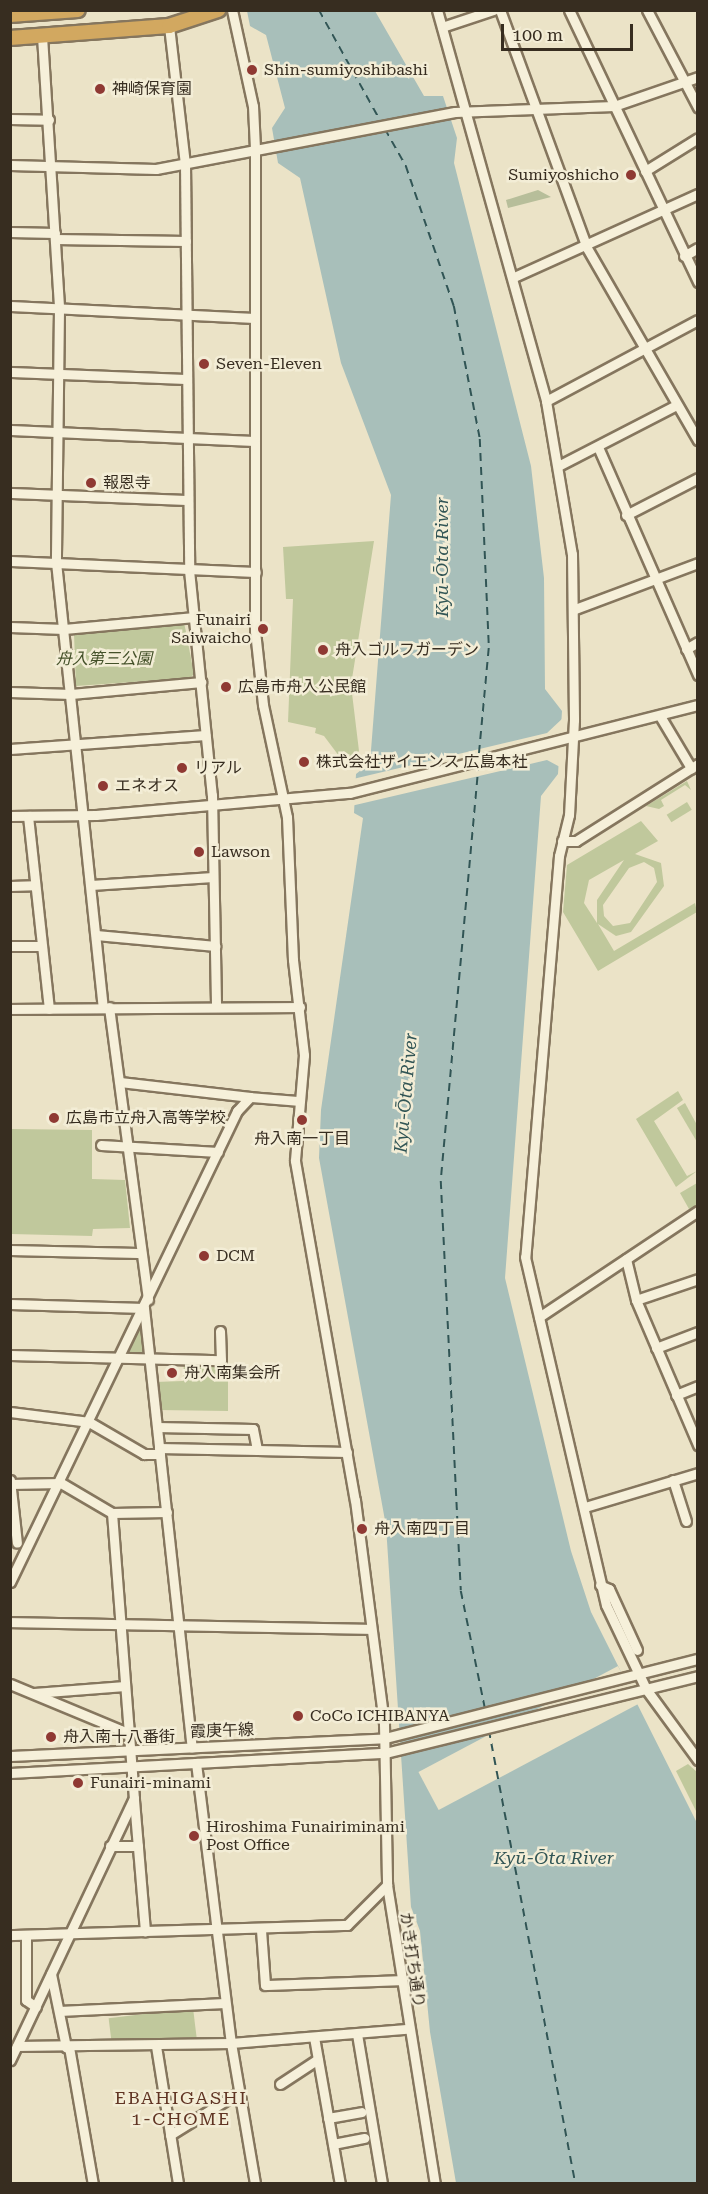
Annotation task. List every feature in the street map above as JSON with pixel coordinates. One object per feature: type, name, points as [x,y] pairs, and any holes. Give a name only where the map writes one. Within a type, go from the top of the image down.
[{"type":"highway","points":[[10,15],[78,10]]},
{"type":"highway","points":[[10,39],[169,26],[218,10]]},
{"type":"street","name":"かき打ち通り","points":[[232,10],[253,106],[257,670],[284,800],[304,1055],[295,1161],[347,1452],[385,1738],[387,1885],[406,2029],[435,2184]]},
{"type":"street","points":[[437,10],[514,278],[546,401],[560,465],[575,609],[573,740],[525,1238],[539,1317],[585,1507],[600,1585],[646,1689],[698,1760]]},
{"type":"street","points":[[442,27],[493,10]]},
{"type":"street","points":[[500,10],[587,248],[698,440]]},
{"type":"street","points":[[569,10],[698,282]]},
{"type":"street","points":[[647,10],[698,107]]},
{"type":"street","points":[[169,26],[185,164],[189,570],[212,805],[216,1006]]},
{"type":"street","points":[[42,36],[54,167],[59,309],[56,562],[96,934],[128,1145],[192,1747]]},
{"type":"street","points":[[10,165],[135,170],[185,164],[272,145],[466,111],[614,106],[685,84],[698,77]]},
{"type":"street","points":[[10,119],[49,120]]},
{"type":"street","points":[[645,171],[698,138]]},
{"type":"street","points":[[514,278],[664,213],[698,194]]},
{"type":"street","points":[[10,232],[186,241]]},
{"type":"street","points":[[684,256],[698,248]]},
{"type":"street","points":[[10,306],[255,318]]},
{"type":"street","points":[[546,401],[698,320]]},
{"type":"street","points":[[10,372],[187,379]]},
{"type":"street","points":[[560,465],[676,405]]},
{"type":"street","points":[[10,430],[255,441]]},
{"type":"street","points":[[598,447],[653,580],[698,675]]},
{"type":"street","points":[[626,515],[698,478]]},
{"type":"street","points":[[10,493],[189,500]]},
{"type":"street","points":[[10,561],[256,572]]},
{"type":"street","points":[[575,609],[698,563]]},
{"type":"street","points":[[10,627],[64,629],[194,617]]},
{"type":"street","points":[[686,649],[698,642]]},
{"type":"street","points":[[10,692],[70,694],[201,682]]},
{"type":"street","points":[[10,816],[83,815],[350,793],[562,743],[698,705]]},
{"type":"street","points":[[562,841],[576,842],[694,766],[660,716]]},
{"type":"street","points":[[10,748],[76,748],[206,735]]},
{"type":"street","points":[[28,816],[34,885],[50,1009]]},
{"type":"street","points":[[91,885],[213,877]]},
{"type":"street","points":[[10,886],[34,885]]},
{"type":"street","points":[[96,934],[215,946]]},
{"type":"street","points":[[10,946],[41,946]]},
{"type":"street","points":[[10,1009],[300,1007]]},
{"type":"street","points":[[120,1082],[299,1101]]},
{"type":"street","points":[[10,1582],[61,1483],[118,1358],[218,1152],[250,1097]]},
{"type":"street","points":[[101,1145],[218,1152]]},
{"type":"street","points":[[539,1317],[698,1211]]},
{"type":"street","points":[[10,1251],[138,1253]]},
{"type":"street","points":[[626,1259],[636,1300],[698,1445]]},
{"type":"street","points":[[636,1300],[698,1279]]},
{"type":"street","points":[[10,1304],[146,1303]]},
{"type":"street","points":[[10,1355],[221,1360],[220,1331]]},
{"type":"street","points":[[656,1348],[698,1332]]},
{"type":"street","points":[[676,1395],[698,1386]]},
{"type":"street","points":[[10,1412],[89,1422],[144,1454],[160,1451],[257,1450],[347,1452]]},
{"type":"street","points":[[157,1427],[253,1429],[257,1450]]},
{"type":"street","points":[[585,1507],[698,1473]]},
{"type":"street","points":[[673,1480],[686,1521]]},
{"type":"street","points":[[28,1548],[14,1543],[11,1482],[61,1483],[112,1512],[168,1512]]},
{"type":"street","points":[[112,1512],[145,1932]]},
{"type":"street","points":[[600,1585],[609,1589],[637,1650]]},
{"type":"street","points":[[10,1622],[371,1629]]},
{"type":"street","points":[[638,1674],[698,1659]]},
{"type":"street","name":"霞庚午線","points":[[10,1756],[385,1738],[638,1674]]},
{"type":"street","points":[[10,1773],[385,1753],[698,1676]]},
{"type":"street","points":[[10,1684],[128,1733]]},
{"type":"street","points":[[34,1694],[125,1686]]},
{"type":"street","points":[[196,1763],[225,2003],[255,2184]]},
{"type":"street","points":[[10,2060],[134,1798]]},
{"type":"street","points":[[110,1846],[138,1846]]},
{"type":"street","points":[[10,1935],[261,1930],[346,1925],[387,1885]]},
{"type":"street","points":[[261,1930],[264,1985],[400,1980]]},
{"type":"street","points":[[26,1935],[26,2000],[36,2007]]},
{"type":"street","points":[[51,1974],[68,2047],[93,2184]]},
{"type":"street","points":[[60,2011],[225,2003]]},
{"type":"street","points":[[17,2046],[156,2046],[231,2043],[406,2029]]},
{"type":"street","points":[[357,2034],[382,2184]]},
{"type":"street","points":[[314,2037],[340,2184]]},
{"type":"street","points":[[156,2046],[178,2184]]},
{"type":"street","points":[[280,2084],[318,2059]]},
{"type":"street","points":[[170,2135],[239,2092]]},
{"type":"street","points":[[328,2118],[361,2112]]},
{"type":"street","points":[[333,2144],[364,2138]]},
{"type":"green space","points":[[538,190],[551,197],[508,208],[506,200]]},
{"type":"green space","name":"舟入ゴルフガーデン","points":[[374,541],[351,685],[359,751],[351,760],[342,760],[324,736],[315,733],[316,728],[288,722],[293,599],[286,599],[283,547]]},
{"type":"green space","name":"舟入第三公園","points":[[184,622],[194,674],[190,678],[76,686],[74,634]]},
{"type":"green space","points":[[687,781],[691,790],[685,785],[661,800],[664,806],[659,809],[646,806]]},
{"type":"green space","points":[[687,802],[692,810],[671,822],[667,815]]},
{"type":"green space","points":[[641,821],[658,841],[635,854],[661,863],[664,886],[631,932],[616,936],[598,924],[614,951],[695,903],[697,912],[598,971],[563,912],[567,865]],"holes":[[[624,860],[597,900],[597,923],[584,903],[589,880]],[[644,862],[654,868],[657,882],[630,923],[613,926],[604,916],[603,905],[629,868]]]},
{"type":"green space","points":[[678,1091],[683,1100],[654,1121],[687,1176],[697,1171],[676,1187],[636,1119]]},
{"type":"green space","points":[[685,1103],[697,1125],[697,1142],[677,1108]]},
{"type":"green space","points":[[11,1129],[92,1130],[92,1179],[125,1180],[130,1228],[93,1229],[92,1236],[11,1234]]},
{"type":"green space","points":[[697,1183],[697,1206],[689,1209],[680,1193]]},
{"type":"green space","points":[[138,1324],[141,1324],[145,1353],[127,1355]]},
{"type":"green space","points":[[184,1363],[228,1363],[228,1411],[158,1410],[155,1382],[183,1381]]},
{"type":"green space","points":[[688,1764],[697,1772],[697,1813],[676,1771]]},
{"type":"green space","points":[[193,2008],[197,2040],[113,2050],[109,2018]]},
{"type":"water","name":"Kyū-Ōta River","points":[[247,11],[375,11],[424,96],[443,96],[457,138],[454,163],[531,466],[544,578],[545,689],[562,711],[558,774],[541,796],[505,1278],[571,1551],[591,1612],[697,1823],[697,2183],[456,2183],[430,2032],[420,1931],[411,1907],[386,1526],[319,1158],[321,1110],[363,818],[354,813],[356,774],[370,763],[391,495],[341,363],[300,178],[278,163],[272,128],[285,108],[266,35],[250,26]]},
{"type":"pier","points":[[563,718],[560,767],[547,760],[351,806],[353,779],[547,733]]},
{"type":"pier","points":[[618,1666],[638,1704],[439,1810],[418,1772]]},
{"type":"ferry route","points":[[319,10],[381,122]]},
{"type":"ferry route","points":[[385,129],[406,166],[454,306],[480,439],[489,648],[479,756]]},
{"type":"ferry route","points":[[479,763],[441,1181],[461,1591],[485,1708]]},
{"type":"ferry route","points":[[489,1730],[576,2184]]},
{"type":"place","name":"Shin-sumiyoshibashi","points":[[252,70]]},
{"type":"place","name":"神崎保育園","points":[[100,89]]},
{"type":"place","name":"Sumiyoshicho","points":[[631,175]]},
{"type":"place","name":"Seven-Eleven","points":[[204,364]]},
{"type":"place","name":"報恩寺","points":[[91,483]]},
{"type":"place","name":"Funairi Saiwaicho","points":[[263,629]]},
{"type":"place","name":"舟入ゴルフガーデン","points":[[323,650]]},
{"type":"place","name":"広島市舟入公民館","points":[[226,687]]},
{"type":"place","name":"株式会社ザイエンス 広島本社","points":[[304,762]]},
{"type":"place","name":"リアル","points":[[182,768]]},
{"type":"place","name":"エネオス","points":[[103,786]]},
{"type":"place","name":"Lawson","points":[[199,852]]},
{"type":"place","name":"広島市立舟入高等学校","points":[[54,1118]]},
{"type":"place","name":"舟入南一丁目","points":[[302,1120]]},
{"type":"place","name":"DCM","points":[[204,1256]]},
{"type":"place","name":"舟入南集会所","points":[[172,1373]]},
{"type":"place","name":"舟入南四丁目","points":[[362,1529]]},
{"type":"place","name":"CoCo ICHIBANYA","points":[[298,1716]]},
{"type":"place","name":"舟入南十八番街","points":[[51,1737]]},
{"type":"place","name":"Funairi-minami","points":[[78,1783]]},
{"type":"place","name":"Hiroshima Funairiminami Post Office","points":[[194,1836]]},
{"type":"district","name":"EBAHIGASHI 1-CHOME","points":[[181,2109]]}]
